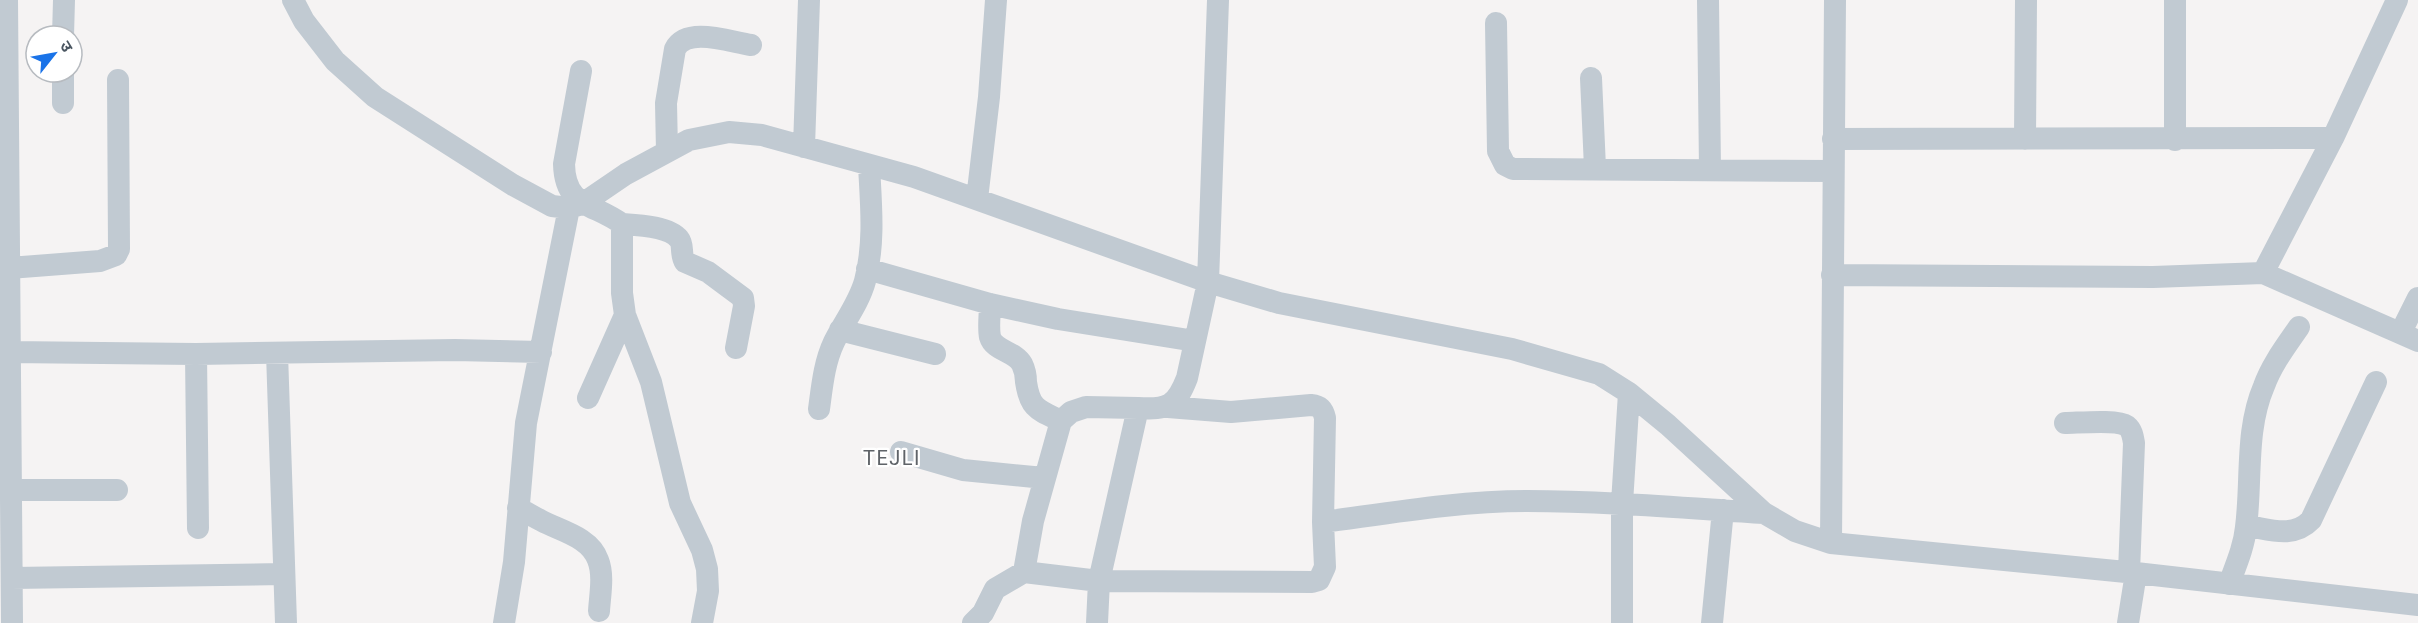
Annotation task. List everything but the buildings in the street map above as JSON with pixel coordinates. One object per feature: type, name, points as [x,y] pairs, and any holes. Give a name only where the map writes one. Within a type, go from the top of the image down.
[{"type":"street","points":[[8,0],[4,172],[9,267],[12,623]]},
{"type":"street","points":[[63,24],[64,0]]},
{"type":"street","points":[[293,0],[303,21],[335,62],[375,97],[513,185],[552,206],[575,206],[622,224],[656,228],[678,237],[681,241],[681,255],[685,262],[708,272],[743,298],[744,306],[736,348]]},
{"type":"street","points":[[804,147],[809,0]]},
{"type":"street","points":[[977,199],[989,97],[996,0]]},
{"type":"street","points":[[1168,407],[1182,391],[1187,378],[1208,282],[1218,0]]},
{"type":"street","points":[[1708,0],[1710,170]]},
{"type":"street","points":[[1831,543],[1835,0]]},
{"type":"street","points":[[2025,139],[2026,0]]},
{"type":"street","points":[[2175,0],[2175,140]]},
{"type":"street","points":[[2263,273],[2333,138],[2397,0]]},
{"type":"street","points":[[1496,22],[1498,151],[1504,165],[1513,169],[1833,171]]},
{"type":"street","points":[[667,151],[666,103],[675,49],[679,42],[688,38],[700,37],[751,45]]},
{"type":"street","points":[[504,623],[514,562],[526,423],[575,206],[565,178],[564,164],[580,71]]},
{"type":"street","points":[[1591,78],[1595,168]]},
{"type":"street","points":[[9,267],[100,261],[116,255],[119,249],[118,80]]},
{"type":"street","points":[[63,84],[63,103]]},
{"type":"street","points":[[575,206],[626,174],[689,140],[729,132],[762,135],[914,177],[1208,282],[1279,303],[1512,349],[1599,374],[1629,393],[1668,425],[1764,513],[1795,531],[1831,543],[2138,573],[2418,605]]},
{"type":"street","points":[[1833,139],[2333,138]]},
{"type":"street","points":[[819,409],[826,363],[840,330],[854,308],[867,269],[872,219],[869,166]]},
{"type":"street","points":[[622,224],[624,230],[621,293],[626,315],[651,382],[680,503],[702,550],[707,569],[708,591],[702,623]]},
{"type":"street","points":[[867,269],[990,304],[1058,319],[1195,341]]},
{"type":"street","points":[[1832,275],[2153,277],[2263,273],[2410,337],[2418,298]]},
{"type":"street","points":[[990,304],[990,337],[993,342],[1014,354],[1020,361],[1025,370],[1028,396],[1032,404],[1040,411],[1061,421]]},
{"type":"street","points":[[588,398],[626,315]]},
{"type":"street","points":[[2229,584],[2242,549],[2247,526],[2249,460],[2255,417],[2263,387],[2277,358],[2299,327]]},
{"type":"street","points":[[840,330],[936,354]]},
{"type":"street","points":[[9,352],[196,354],[455,350],[542,352]]},
{"type":"street","points":[[277,353],[286,623]]},
{"type":"street","points":[[196,354],[198,528]]},
{"type":"street","points":[[2247,526],[2287,532],[2304,528],[2314,514],[2376,382]]},
{"type":"street","points":[[1622,623],[1622,503],[1629,393]]},
{"type":"street","points":[[973,623],[983,613],[995,590],[1024,572],[1100,581],[1312,582],[1319,580],[1325,567],[1323,522],[1325,418],[1323,410],[1318,406],[1232,412],[1168,407],[1157,409],[1086,407],[1071,411],[1061,421],[1044,477],[1033,520],[1024,572]]},
{"type":"street","points":[[1097,623],[1100,581],[1138,408]]},
{"type":"street","points":[[2065,423],[2117,423],[2126,425],[2132,432],[2141,623]]},
{"type":"street","points":[[901,452],[963,470],[1044,477]]},
{"type":"street","points":[[10,490],[117,490]]},
{"type":"street","points":[[1323,522],[1470,504],[1526,501],[1622,503],[1764,513]]},
{"type":"street","points":[[518,508],[572,533],[592,549],[598,558],[601,570],[599,610]]},
{"type":"street","points":[[1712,623],[1723,510]]},
{"type":"street","points":[[2128,623],[2138,573]]},
{"type":"street","points":[[12,578],[283,574]]},
{"type":"district","name":"TEJLI","points":[[892,458]]}]
